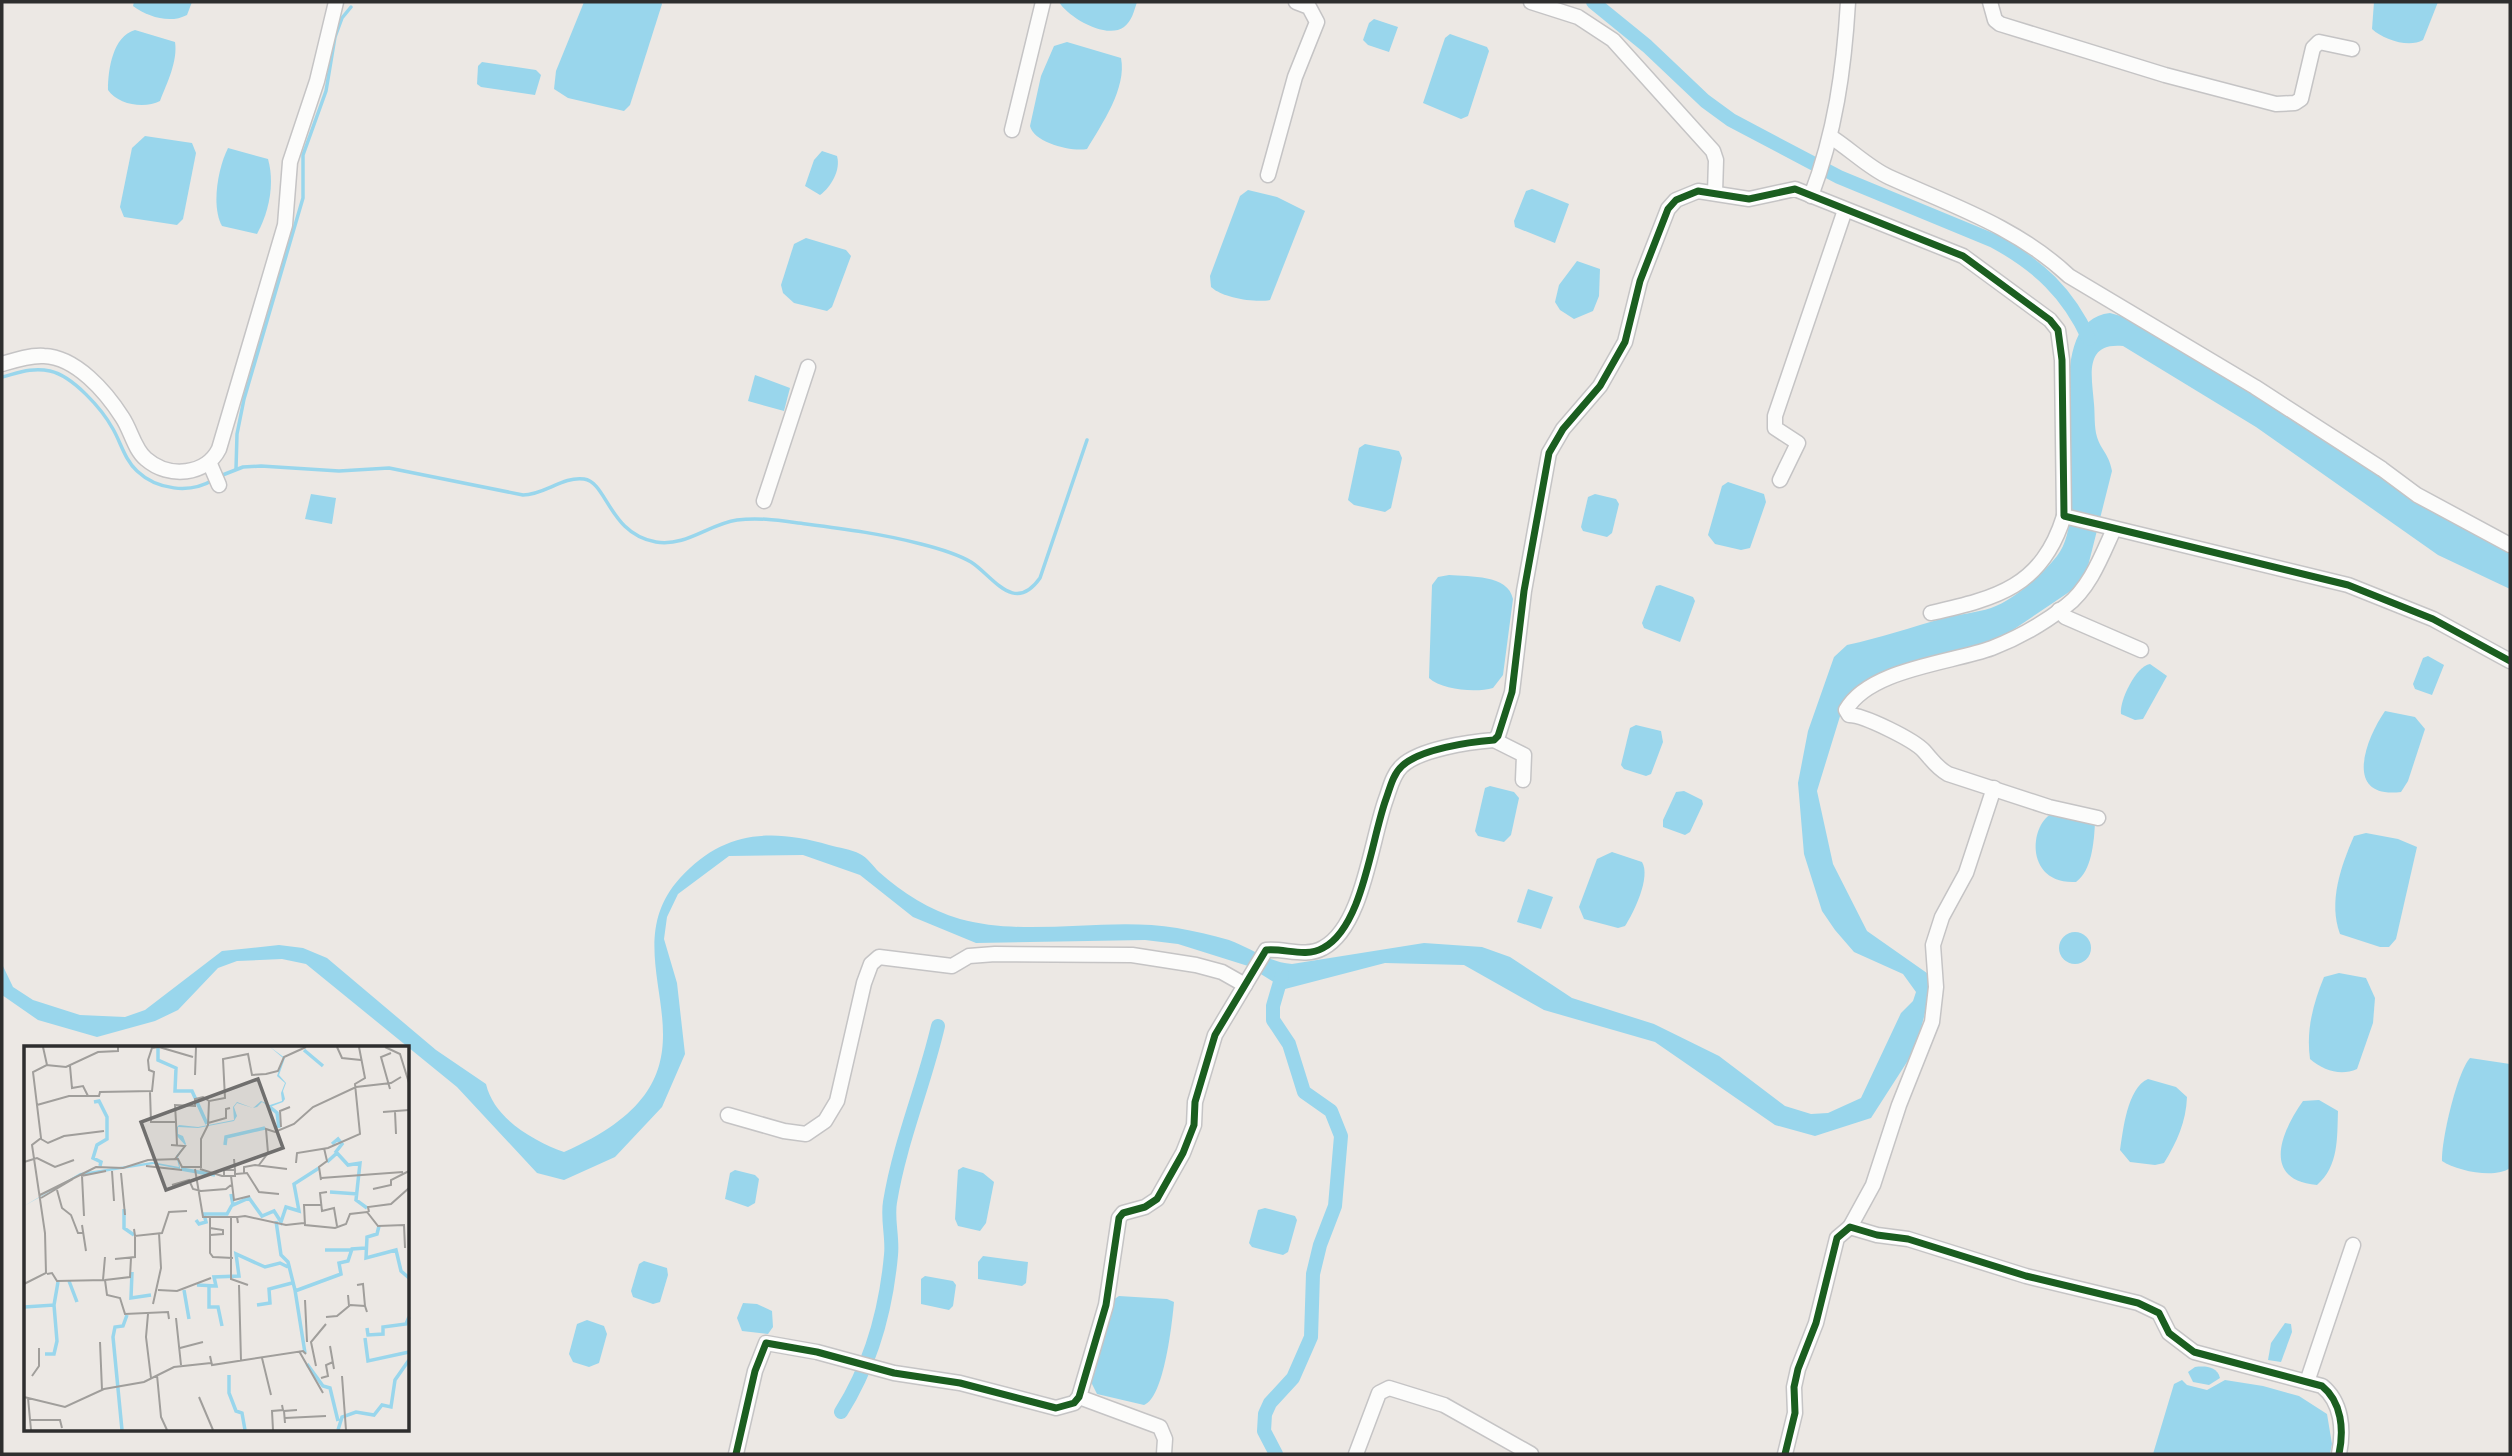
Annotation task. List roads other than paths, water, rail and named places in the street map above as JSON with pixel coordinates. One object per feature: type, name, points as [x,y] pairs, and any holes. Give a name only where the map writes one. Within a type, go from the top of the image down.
[{"type":"street","points":[[219,485],[212,467],[285,225],[290,162],[317,81],[336,2]]},
{"type":"street","points":[[1012,130],[1043,2]]},
{"type":"street","points":[[1268,175],[1294,77],[1317,22],[1309,7],[1296,2]]},
{"type":"street","points":[[1531,2],[1578,17],[1613,40],[1713,150],[1716,160],[1715,193]]},
{"type":"street","points":[[1812,192],[1826,158],[1831,137],[1845,50],[1848,2]]},
{"type":"street","points":[[1990,2],[1995,20],[2000,24],[2165,75],[2276,104],[2295,103],[2301,99],[2313,48],[2319,43],[2351,49]]},
{"type":"street","points":[[1831,137],[1886,176],[1966,208],[2008,230],[2069,276],[2255,387],[2382,469],[2417,495],[2510,545]]},
{"type":"street","points":[[1493,740],[1507,716],[1512,692],[1524,591],[1549,453],[1563,429],[1600,386],[1625,342],[1640,281],[1668,209],[1675,200],[1698,191],[1749,199],[1795,189],[1812,192],[1845,210],[1963,256],[2050,320],[2058,330],[2062,360],[2068,517],[2035,572],[1997,597],[1931,613]]},
{"type":"street","points":[[1780,480],[1798,443],[1779,433],[1775,428],[1775,416],[1845,210]]},
{"type":"street","points":[[2,364],[45,356],[68,363],[108,398],[146,460],[170,471],[212,467]]},
{"type":"street","points":[[764,501],[808,367]]},
{"type":"street","points":[[2068,517],[2348,585],[2433,619],[2510,661]]},
{"type":"street","points":[[2098,818],[2049,807],[1948,774],[1937,768],[1915,744],[1865,719],[1849,715],[1846,710],[1870,688],[1888,679],[1993,648],[2022,634],[2059,610],[2083,589],[2110,528]]},
{"type":"street","points":[[2059,610],[2066,617],[2141,650]]},
{"type":"street","points":[[736,1454],[755,1371],[766,1343],[817,1352],[894,1373],[960,1383],[1056,1408],[1074,1403],[1079,1397],[1106,1305],[1119,1219],[1123,1213],[1145,1207],[1157,1199],[1183,1153],[1194,1125],[1195,1102],[1215,1035],[1266,950],[1304,953],[1321,950],[1337,939],[1356,904],[1378,820],[1400,767],[1409,760],[1458,744],[1493,740],[1524,755],[1523,780]]},
{"type":"street","points":[[1785,1454],[1796,1413],[1794,1387],[1798,1368],[1816,1323],[1837,1238],[1850,1227],[1873,1185],[1899,1105],[1932,1022],[1936,987],[1933,945],[1942,917],[1966,873],[1994,788]]},
{"type":"street","points":[[728,1115],[784,1131],[806,1134],[825,1121],[837,1101],[864,983],[871,964],[879,957],[952,966],[969,956],[995,954],[1132,955],[1196,965],[1247,982]]},
{"type":"street","points":[[1850,1227],[1908,1239],[2026,1276],[2138,1303],[2159,1313],[2169,1333],[2194,1352],[2322,1386],[2331,1393],[2341,1423],[2339,1454]]},
{"type":"street","points":[[2307,1382],[2353,1245]]},
{"type":"street","points":[[1356,1454],[1379,1393],[1389,1388],[1444,1405],[1531,1454]]},
{"type":"street","points":[[1079,1397],[1160,1427],[1164,1439],[1164,1454]]},
{"type":"water","points":[[134,2],[192,2],[187,15],[166,19],[145,13],[133,6]]},
{"type":"water","points":[[584,2],[662,4],[630,105],[624,111],[568,98],[554,89],[556,71]]},
{"type":"water","points":[[1059,2],[1137,2],[1127,25],[1108,31],[1079,20]]},
{"type":"water","points":[[2374,2],[2438,2],[2423,40],[2404,43],[2372,29]]},
{"type":"water","points":[[1374,19],[1398,27],[1389,52],[1368,45],[1363,40],[1369,23]]},
{"type":"water","points":[[135,30],[175,42],[175,57],[160,101],[147,105],[125,102],[108,90],[113,54],[121,39]]},
{"type":"water","points":[[1450,34],[1487,47],[1489,51],[1468,116],[1461,119],[1423,103],[1445,38]]},
{"type":"water","points":[[1067,42],[1121,58],[1122,69],[1117,93],[1087,149],[1072,149],[1046,142],[1033,132],[1030,126],[1041,76],[1054,46]]},
{"type":"water","points":[[482,62],[536,70],[541,75],[535,95],[481,87],[477,84],[478,66]]},
{"type":"water","points":[[145,136],[192,143],[196,153],[183,219],[177,225],[124,217],[120,207],[132,148]]},
{"type":"water","points":[[228,148],[268,159],[270,198],[257,234],[222,226],[219,218],[217,187]]},
{"type":"water","points":[[822,151],[837,156],[838,167],[828,188],[820,195],[805,186],[814,160]]},
{"type":"water","points":[[1532,189],[1569,204],[1555,243],[1515,227],[1514,221],[1526,191]]},
{"type":"water","points":[[1248,190],[1277,197],[1305,211],[1270,300],[1239,299],[1211,287],[1210,276],[1240,196]]},
{"type":"water","points":[[806,238],[846,250],[851,256],[832,307],[827,311],[794,303],[783,293],[781,285],[794,244]]},
{"type":"water","points":[[1577,261],[1600,269],[1599,296],[1593,311],[1574,319],[1560,310],[1555,302],[1559,285]]},
{"type":"water","points":[[2110,313],[2135,320],[2166,336],[2426,506],[2510,554],[2510,589],[2438,555],[2256,427],[2123,346],[2110,346],[2101,350],[2096,355],[2092,373],[2095,425],[2097,437],[2112,471],[2084,582],[2001,638],[1874,678],[1841,713],[1817,791],[1833,864],[1867,931],[1934,978],[1916,1048],[1871,1118],[1815,1136],[1775,1125],[1655,1042],[1544,1010],[1464,965],[1385,963],[1285,989],[1248,966],[1178,944],[1145,940],[976,943],[913,917],[860,875],[803,855],[729,856],[678,894],[667,917],[664,939],[677,983],[685,1054],[662,1107],[615,1157],[564,1180],[537,1173],[457,1087],[410,1046],[306,964],[282,959],[237,961],[218,968],[178,1010],[155,1021],[97,1037],[38,1020],[2,995],[2,964],[13,987],[33,1000],[80,1015],[125,1017],[145,1010],[222,951],[279,945],[303,948],[327,958],[436,1050],[486,1084],[497,1108],[517,1127],[540,1142],[564,1152],[619,1120],[650,1087],[662,1052],[662,1017],[654,946],[660,912],[680,878],[696,862],[730,842],[787,836],[856,852],[897,887],[927,906],[960,919],[986,924],[1041,927],[1123,924],[1177,928],[1229,940],[1267,958],[1292,964],[1424,943],[1482,947],[1510,957],[1572,998],[1654,1024],[1719,1056],[1785,1106],[1811,1114],[1828,1113],[1861,1098],[1901,1013],[1913,1001],[1916,992],[1903,974],[1854,952],[1822,911],[1804,854],[1798,783],[1808,731],[1834,657],[1847,645],[2000,604],[2027,586],[2057,556],[2068,531],[2071,498],[2069,380],[2074,348],[2086,324]]},
{"type":"water","points":[[755,375],[790,388],[784,411],[748,401]]},
{"type":"water","points":[[1365,444],[1399,451],[1402,458],[1391,508],[1385,512],[1354,505],[1348,500],[1359,448]]},
{"type":"water","points":[[1728,482],[1764,494],[1766,502],[1750,548],[1741,550],[1715,544],[1708,535],[1722,486]]},
{"type":"water","points":[[311,494],[336,498],[332,524],[305,519]]},
{"type":"water","points":[[1595,494],[1616,499],[1619,504],[1612,533],[1607,537],[1583,531],[1581,527],[1588,497]]},
{"type":"water","points":[[1449,575],[1487,578],[1504,585],[1510,591],[1513,599],[1503,675],[1493,688],[1460,689],[1442,685],[1429,678],[1432,585],[1438,577]]},
{"type":"water","points":[[1656,586],[1693,597],[1695,601],[1680,642],[1644,628],[1642,623]]},
{"type":"water","points":[[2428,656],[2444,665],[2432,695],[2415,689],[2413,684],[2423,658]]},
{"type":"water","points":[[2150,664],[2167,676],[2143,719],[2135,720],[2121,714],[2121,708],[2134,677]]},
{"type":"water","points":[[2385,711],[2415,717],[2425,729],[2408,781],[2401,792],[2383,792],[2371,786],[2365,777],[2366,751]]},
{"type":"water","points":[[1636,725],[1661,731],[1663,742],[1651,774],[1646,776],[1624,769],[1621,765],[1630,728]]},
{"type":"water","points":[[1490,786],[1514,792],[1519,798],[1511,835],[1504,842],[1478,836],[1475,831],[1485,788]]},
{"type":"water","points":[[1684,791],[1702,800],[1703,804],[1690,832],[1685,835],[1663,827],[1663,820],[1676,792]]},
{"type":"water","points":[[2055,812],[2095,822],[2089,863],[2076,882],[2059,880],[2047,874],[2039,864],[2036,839],[2046,818]]},
{"type":"water","points":[[2366,833],[2398,839],[2417,847],[2396,939],[2389,947],[2380,947],[2340,934],[2337,922],[2336,897],[2345,859],[2354,836]]},
{"type":"water","points":[[1612,852],[1642,862],[1644,868],[1643,885],[1637,904],[1625,926],[1618,928],[1584,919],[1579,907],[1597,859]]},
{"type":"water","points":[[1528,889],[1553,897],[1541,929],[1517,922]]},
{"type":"water","points":[[2075,932],[2087,936],[2091,948],[2087,960],[2075,964],[2063,960],[2059,948],[2063,936]]},
{"type":"water","points":[[2339,973],[2366,978],[2375,998],[2373,1023],[2357,1069],[2345,1072],[2333,1071],[2315,1063],[2310,1059],[2309,1048],[2311,1017],[2324,977]]},
{"type":"water","points":[[2470,1058],[2510,1064],[2510,1168],[2503,1171],[2476,1172],[2442,1161],[2451,1107],[2460,1077]]},
{"type":"water","points":[[2148,1079],[2176,1087],[2187,1097],[2185,1115],[2177,1139],[2164,1163],[2155,1165],[2130,1162],[2120,1150],[2131,1100],[2135,1091]]},
{"type":"water","points":[[2319,1100],[2338,1111],[2333,1160],[2317,1185],[2299,1181],[2288,1174],[2282,1164],[2281,1153],[2288,1126],[2303,1101]]},
{"type":"water","points":[[963,1167],[983,1173],[994,1182],[986,1223],[980,1231],[958,1226],[955,1219],[958,1170]]},
{"type":"water","points":[[735,1170],[755,1175],[759,1179],[755,1203],[748,1207],[725,1199],[730,1173]]},
{"type":"water","points":[[1265,1208],[1295,1216],[1297,1220],[1288,1252],[1283,1255],[1252,1247],[1249,1243],[1258,1210]]},
{"type":"water","points":[[983,1256],[1028,1262],[1026,1283],[1022,1286],[978,1279],[978,1262]]},
{"type":"water","points":[[644,1261],[667,1268],[668,1275],[660,1302],[653,1304],[633,1297],[631,1291],[639,1264]]},
{"type":"water","points":[[925,1276],[953,1281],[956,1285],[953,1306],[949,1310],[921,1304],[921,1279]]},
{"type":"water","points":[[1119,1296],[1167,1299],[1174,1302],[1162,1375],[1151,1399],[1144,1405],[1097,1394],[1090,1380],[1113,1300]]},
{"type":"water","points":[[743,1303],[757,1304],[772,1311],[773,1327],[768,1334],[742,1331],[737,1318]]},
{"type":"water","points":[[587,1320],[604,1326],[607,1334],[599,1363],[589,1367],[573,1362],[569,1354],[577,1324]]},
{"type":"water","points":[[2285,1323],[2291,1324],[2292,1332],[2281,1362],[2268,1360],[2271,1343]]},
{"type":"water","points":[[2195,1367],[2213,1369],[2220,1378],[2209,1385],[2193,1382],[2188,1372]]},
{"type":"water","points":[[2182,1380],[2187,1385],[2207,1390],[2225,1380],[2263,1386],[2299,1396],[2327,1414],[2332,1444],[2330,1454],[2153,1454],[2174,1384]]},
{"type":"waterway","points":[[1593,2],[1647,46],[1705,101],[1731,120],[1839,177],[2010,250],[2038,270],[2061,294],[2089,339]]},
{"type":"waterway","points":[[236,469],[237,434],[244,399],[303,198],[303,155],[326,91],[335,37],[342,18],[351,7]]},
{"type":"waterway","points":[[2,377],[37,370],[59,374],[77,386],[102,412],[126,457],[145,477],[174,488],[194,487],[213,480]]},
{"type":"waterway","points":[[220,476],[243,467],[261,466],[339,471],[389,468],[523,495],[569,480],[584,479],[592,482],[628,529],[640,537],[656,542],[677,541],[727,522],[746,519],[835,528],[892,537],[960,556],[1004,589],[1021,593],[1030,589],[1040,578],[1087,440]]},
{"type":"waterway","points":[[1276,1454],[1264,1431],[1265,1414],[1270,1403],[1293,1378],[1311,1337],[1313,1274],[1320,1245],[1335,1206],[1341,1136],[1331,1111],[1304,1092],[1289,1044],[1273,1020],[1273,1006],[1282,975]]},
{"type":"waterway","points":[[841,1412],[860,1376],[881,1317],[891,1255],[889,1208],[894,1179],[938,1026]]}]
